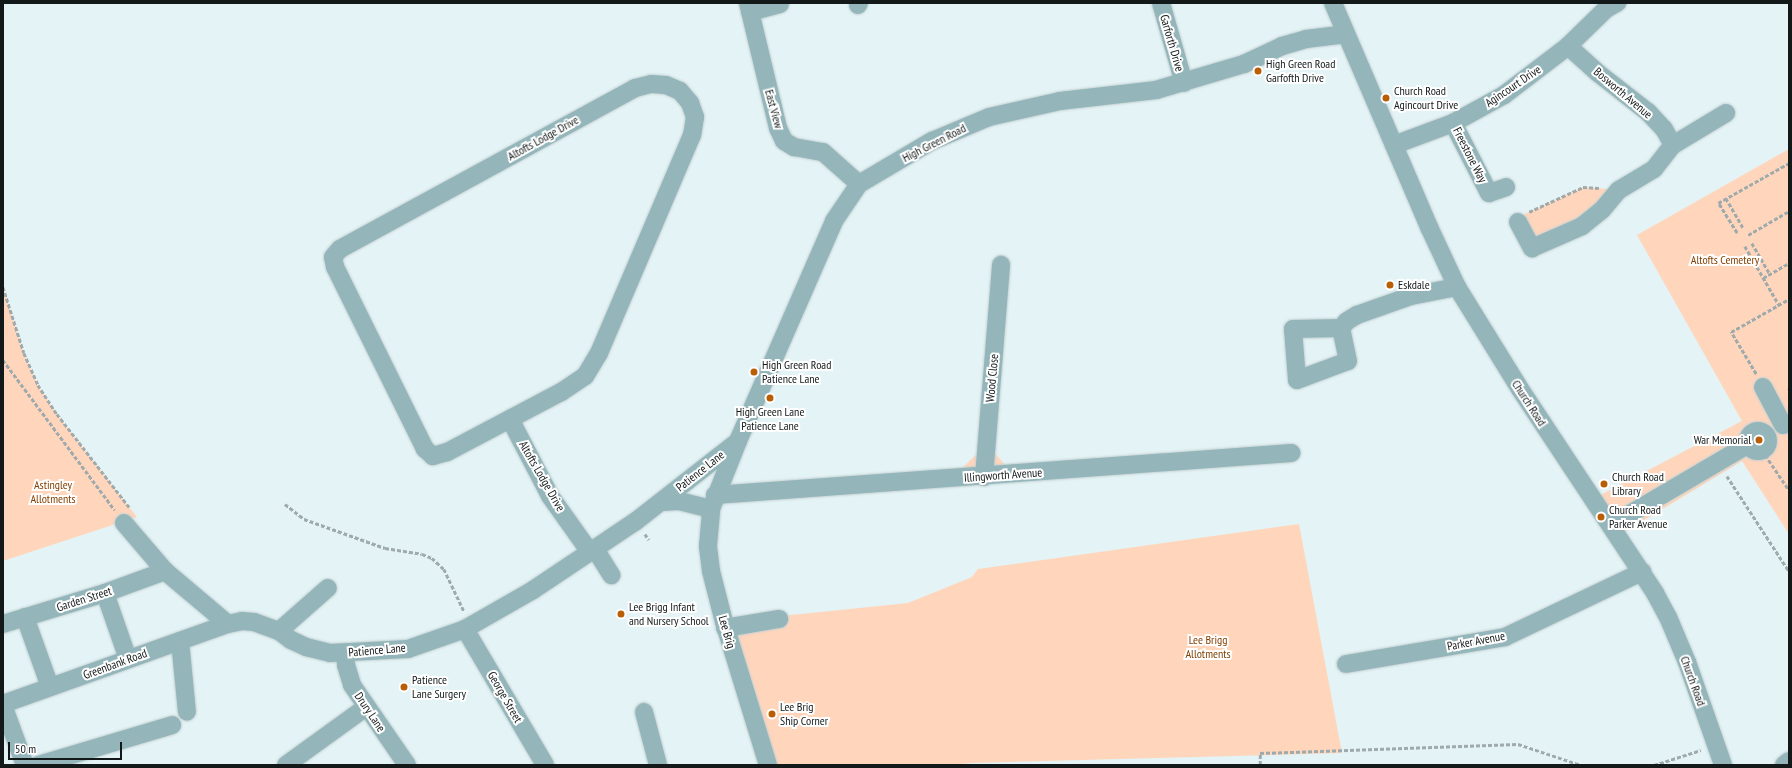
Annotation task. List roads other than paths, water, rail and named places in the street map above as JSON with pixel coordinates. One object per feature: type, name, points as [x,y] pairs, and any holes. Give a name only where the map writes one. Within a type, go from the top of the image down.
[{"type":"street","name":"Garforth Drive","points":[[1161,3],[1184,83]]},
{"type":"street","name":"Church Road","points":[[1333,3],[1428,228],[1457,287],[1520,389],[1642,572],[1655,594],[1673,629],[1687,662],[1723,765]]},
{"type":"street","name":"East View","points":[[780,4],[749,8],[778,128],[784,141],[794,147],[823,152],[859,184]]},
{"type":"street","name":"Agincourt Drive","points":[[1394,145],[1453,123],[1504,95],[1568,46],[1608,5]]},
{"type":"street","name":"High Green Road","points":[[713,502],[834,221],[859,184],[932,141],[989,117],[1060,102],[1156,90],[1184,83],[1244,64],[1282,46],[1306,39],[1346,34]]},
{"type":"street","name":"Bosworth Avenue","points":[[1568,46],[1598,73],[1648,112],[1664,129],[1673,145]]},
{"type":"street","name":"Altofts Lodge Drive","points":[[651,84],[666,85],[680,91],[690,103],[695,117],[692,135],[599,353],[584,376],[561,392],[510,419],[447,452],[434,456],[425,449],[335,267],[333,257],[340,249],[636,88],[651,84]]},
{"type":"street","points":[[1518,222],[1532,248],[1582,226],[1602,210],[1619,190],[1654,169],[1673,145],[1726,113]]},
{"type":"street","name":"Freestone Way","points":[[1453,123],[1489,193],[1506,187]]},
{"type":"street","name":"Wood Close","points":[[984,476],[996,274]]},
{"type":"street","points":[[1341,328],[1347,321],[1372,309],[1410,296],[1457,287]]},
{"type":"street","points":[[1610,525],[1759,443],[1786,423],[1763,387]]},
{"type":"street","name":"Altofts Lodge Drive","points":[[510,419],[550,496],[611,575]]},
{"type":"street","name":"Patience Lane","points":[[228,624],[242,621],[254,622],[279,631],[291,640],[312,649],[330,653],[408,649],[468,627],[533,590],[662,502],[738,441]]},
{"type":"street","name":"Illingworth Avenue","points":[[713,502],[984,476],[1291,452]]},
{"type":"street","name":"Patience Lane","points":[[662,502],[713,502]]},
{"type":"street","name":"Lee Brig","points":[[713,502],[708,546],[711,571],[725,628],[768,765]]},
{"type":"street","points":[[127,526],[165,571],[228,624]]},
{"type":"street","name":"Garden Street","points":[[3,624],[104,593],[165,571]]},
{"type":"street","name":"Parker Avenue","points":[[1346,664],[1505,637],[1642,572]]},
{"type":"street","points":[[279,631],[328,588]]},
{"type":"street","points":[[104,593],[128,659]]},
{"type":"street","points":[[25,617],[50,687]]},
{"type":"street","points":[[725,628],[779,619]]},
{"type":"street","name":"Greenbank Road","points":[[3,705],[228,624]]},
{"type":"street","name":"George Street","points":[[468,627],[545,765]]},
{"type":"street","points":[[180,641],[188,712]]},
{"type":"street","name":"Drury Lane","points":[[345,653],[346,665],[352,685],[407,765]]},
{"type":"street","points":[[3,705],[25,765]]},
{"type":"street","points":[[286,765],[307,759],[366,706]]},
{"type":"street","points":[[644,712],[653,764]]},
{"type":"street","points":[[38,765],[172,725]]},
{"type":"street","points":[[1784,765],[1789,761]]},
{"type":"place","name":"High Green Road Garfofth Drive","points":[[1258,71]]},
{"type":"place","name":"Church Road Agincourt Drive","points":[[1386,98]]},
{"type":"place","name":"Eskdale","points":[[1390,285]]},
{"type":"place","name":"High Green Road Patience Lane","points":[[754,372]]},
{"type":"place","name":"High Green Lane Patience Lane","points":[[770,398]]},
{"type":"place","name":"War Memorial","points":[[1759,440]]},
{"type":"place","name":"Church Road Library","points":[[1604,484]]},
{"type":"place","name":"Church Road Parker Avenue","points":[[1601,517]]},
{"type":"place","name":"Lee Brigg Infant and Nursery School","points":[[621,614]]},
{"type":"place","name":"Patience Lane Surgery","points":[[404,687]]},
{"type":"place","name":"Lee Brig Ship Corner","points":[[772,714]]},
{"type":"park label","name":"Altofts Cemetery","points":[[1725,260]]},
{"type":"park label","name":"Astingley Allotments","points":[[53,492]]},
{"type":"park label","name":"Lee Brigg Allotments","points":[[1208,647]]}]
